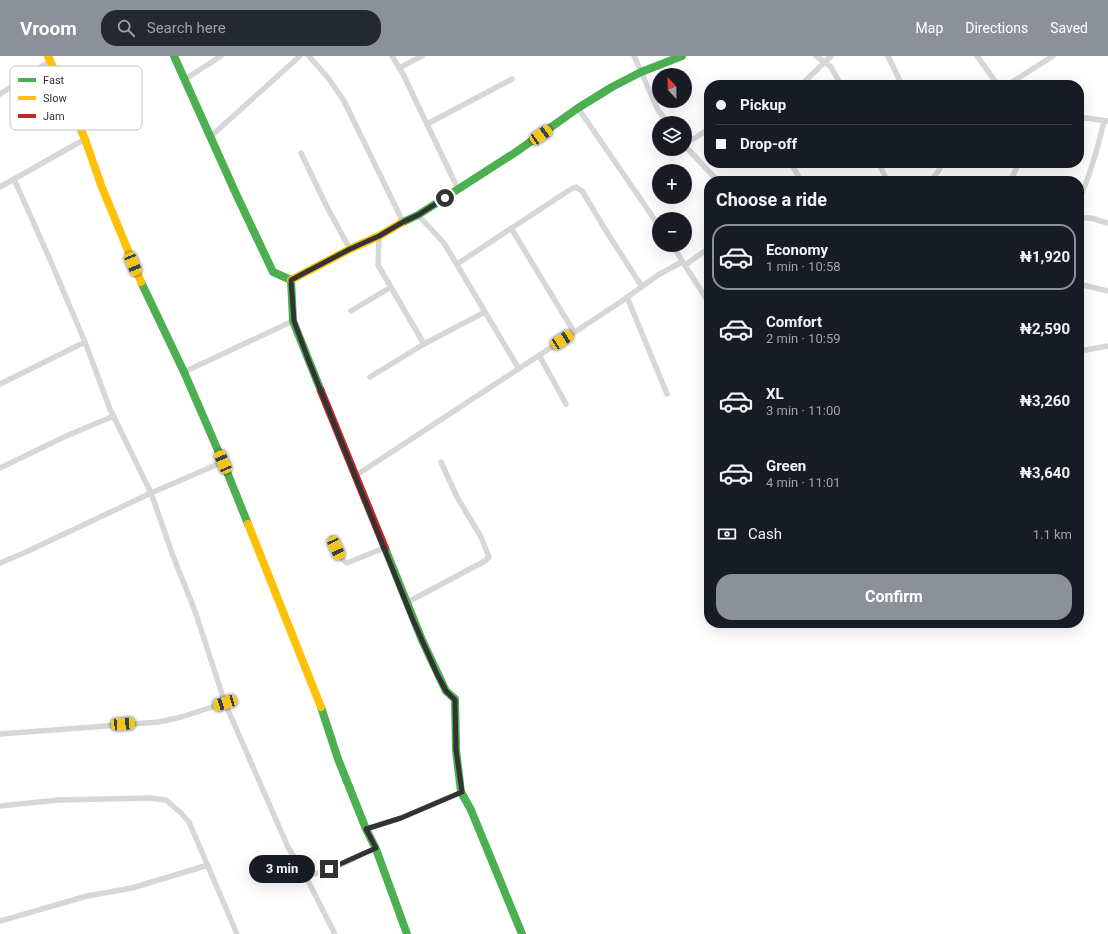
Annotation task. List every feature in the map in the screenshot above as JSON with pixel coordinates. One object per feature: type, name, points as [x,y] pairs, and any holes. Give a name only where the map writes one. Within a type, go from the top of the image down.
[{"type":"street","points":[[174,56],[273,272],[291,280]]},
{"type":"street","points":[[184,80],[221,56]]},
{"type":"street","points":[[210,137],[300,56]]},
{"type":"street","points":[[309,56],[329,79],[344,101],[403,222]]},
{"type":"street","points":[[392,56],[458,189]]},
{"type":"street","points":[[399,68],[422,56]]},
{"type":"street","points":[[634,56],[658,110],[663,116]]},
{"type":"street","points":[[291,280],[418,215],[516,152],[578,108],[612,87],[641,72],[682,56]]},
{"type":"street","points":[[816,56],[832,67],[838,80]]},
{"type":"street","points":[[806,80],[831,56]]},
{"type":"street","points":[[888,56],[900,80]]},
{"type":"street","points":[[978,56],[995,80]]},
{"type":"street","points":[[1015,80],[1053,56]]},
{"type":"street","points":[[39,66],[49,59]]},
{"type":"street","points":[[427,124],[512,79]]},
{"type":"street","points":[[0,94],[10,87]]},
{"type":"street","points":[[578,108],[652,216]]},
{"type":"street","points":[[1084,118],[1106,121],[1084,188]]},
{"type":"street","points":[[81,130],[101,185],[144,290],[184,372],[223,462],[317,696],[338,759],[366,829],[376,848],[407,934]]},
{"type":"street","points":[[692,140],[704,132]]},
{"type":"street","points":[[0,187],[85,139]]},
{"type":"street","points":[[301,153],[328,209],[350,249]]},
{"type":"street","points":[[692,153],[704,166]]},
{"type":"street","points":[[706,168],[713,176]]},
{"type":"street","points":[[14,179],[48,255],[114,416],[150,492],[172,556],[195,611],[225,703],[288,848],[306,877],[335,934]]},
{"type":"street","points":[[456,264],[576,187],[582,191],[642,287]]},
{"type":"street","points":[[418,215],[444,243],[519,368]]},
{"type":"street","points":[[1084,218],[1091,218],[1108,223]]},
{"type":"street","points":[[511,228],[574,332]]},
{"type":"street","points":[[379,236],[378,264],[424,344]]},
{"type":"street","points":[[355,476],[658,275],[684,263],[704,251]]},
{"type":"street","points":[[677,252],[704,295]]},
{"type":"street","points":[[291,280],[294,321],[406,602],[437,674],[446,691],[455,700],[456,750],[462,792],[471,810],[522,934]]},
{"type":"street","points":[[1084,285],[1108,291]]},
{"type":"street","points":[[351,311],[391,287]]},
{"type":"street","points":[[627,297],[667,394]]},
{"type":"street","points":[[370,377],[424,344],[485,312]]},
{"type":"street","points":[[184,372],[294,321]]},
{"type":"street","points":[[0,384],[84,342]]},
{"type":"street","points":[[1084,350],[1108,346]]},
{"type":"street","points":[[539,355],[566,404]]},
{"type":"street","points":[[0,468],[66,436],[114,416]]},
{"type":"street","points":[[0,563],[150,492],[223,462]]},
{"type":"street","points":[[406,602],[485,562],[489,557],[482,537],[457,497],[441,462]]},
{"type":"street","points":[[332,538],[341,558],[347,563],[384,548]]},
{"type":"street","points":[[0,734],[159,722],[181,717],[225,703]]},
{"type":"street","points":[[366,829],[401,818],[462,792]]},
{"type":"street","points":[[0,806],[58,800],[149,798],[166,800],[180,812],[188,822],[208,864],[237,934]]},
{"type":"street","points":[[306,877],[341,865],[376,848]]},
{"type":"street","points":[[0,922],[87,896],[132,888],[208,864]]},
{"type":"traffic: fast","points":[[174,56],[273,272],[291,280],[293,321],[321,391]]},
{"type":"traffic: fast","points":[[401,223],[418,215],[516,152],[578,108],[612,87],[641,72],[682,56]]},
{"type":"traffic: fast","points":[[141,282],[184,372],[248,524]]},
{"type":"traffic: fast","points":[[385,548],[422,640],[446,691],[455,699],[456,750],[461,792],[471,810],[522,934]]},
{"type":"traffic: fast","points":[[321,707],[338,759],[366,829],[376,849],[407,934]]},
{"type":"traffic: slow","points":[[48,56],[52,66]]},
{"type":"traffic: slow","points":[[81,130],[101,185],[141,282]]},
{"type":"traffic: slow","points":[[291,280],[350,249],[379,236],[401,223]]},
{"type":"traffic: slow","points":[[248,524],[321,707]]},
{"type":"traffic: jam","points":[[321,391],[385,548]]},
{"type":"route","points":[[329,869],[341,865],[376,848],[366,829],[401,818],[462,792],[457,764],[455,700],[446,691],[437,674],[413,620],[308,359],[294,321],[291,280],[350,249],[379,236],[418,215],[445,198]]}]
